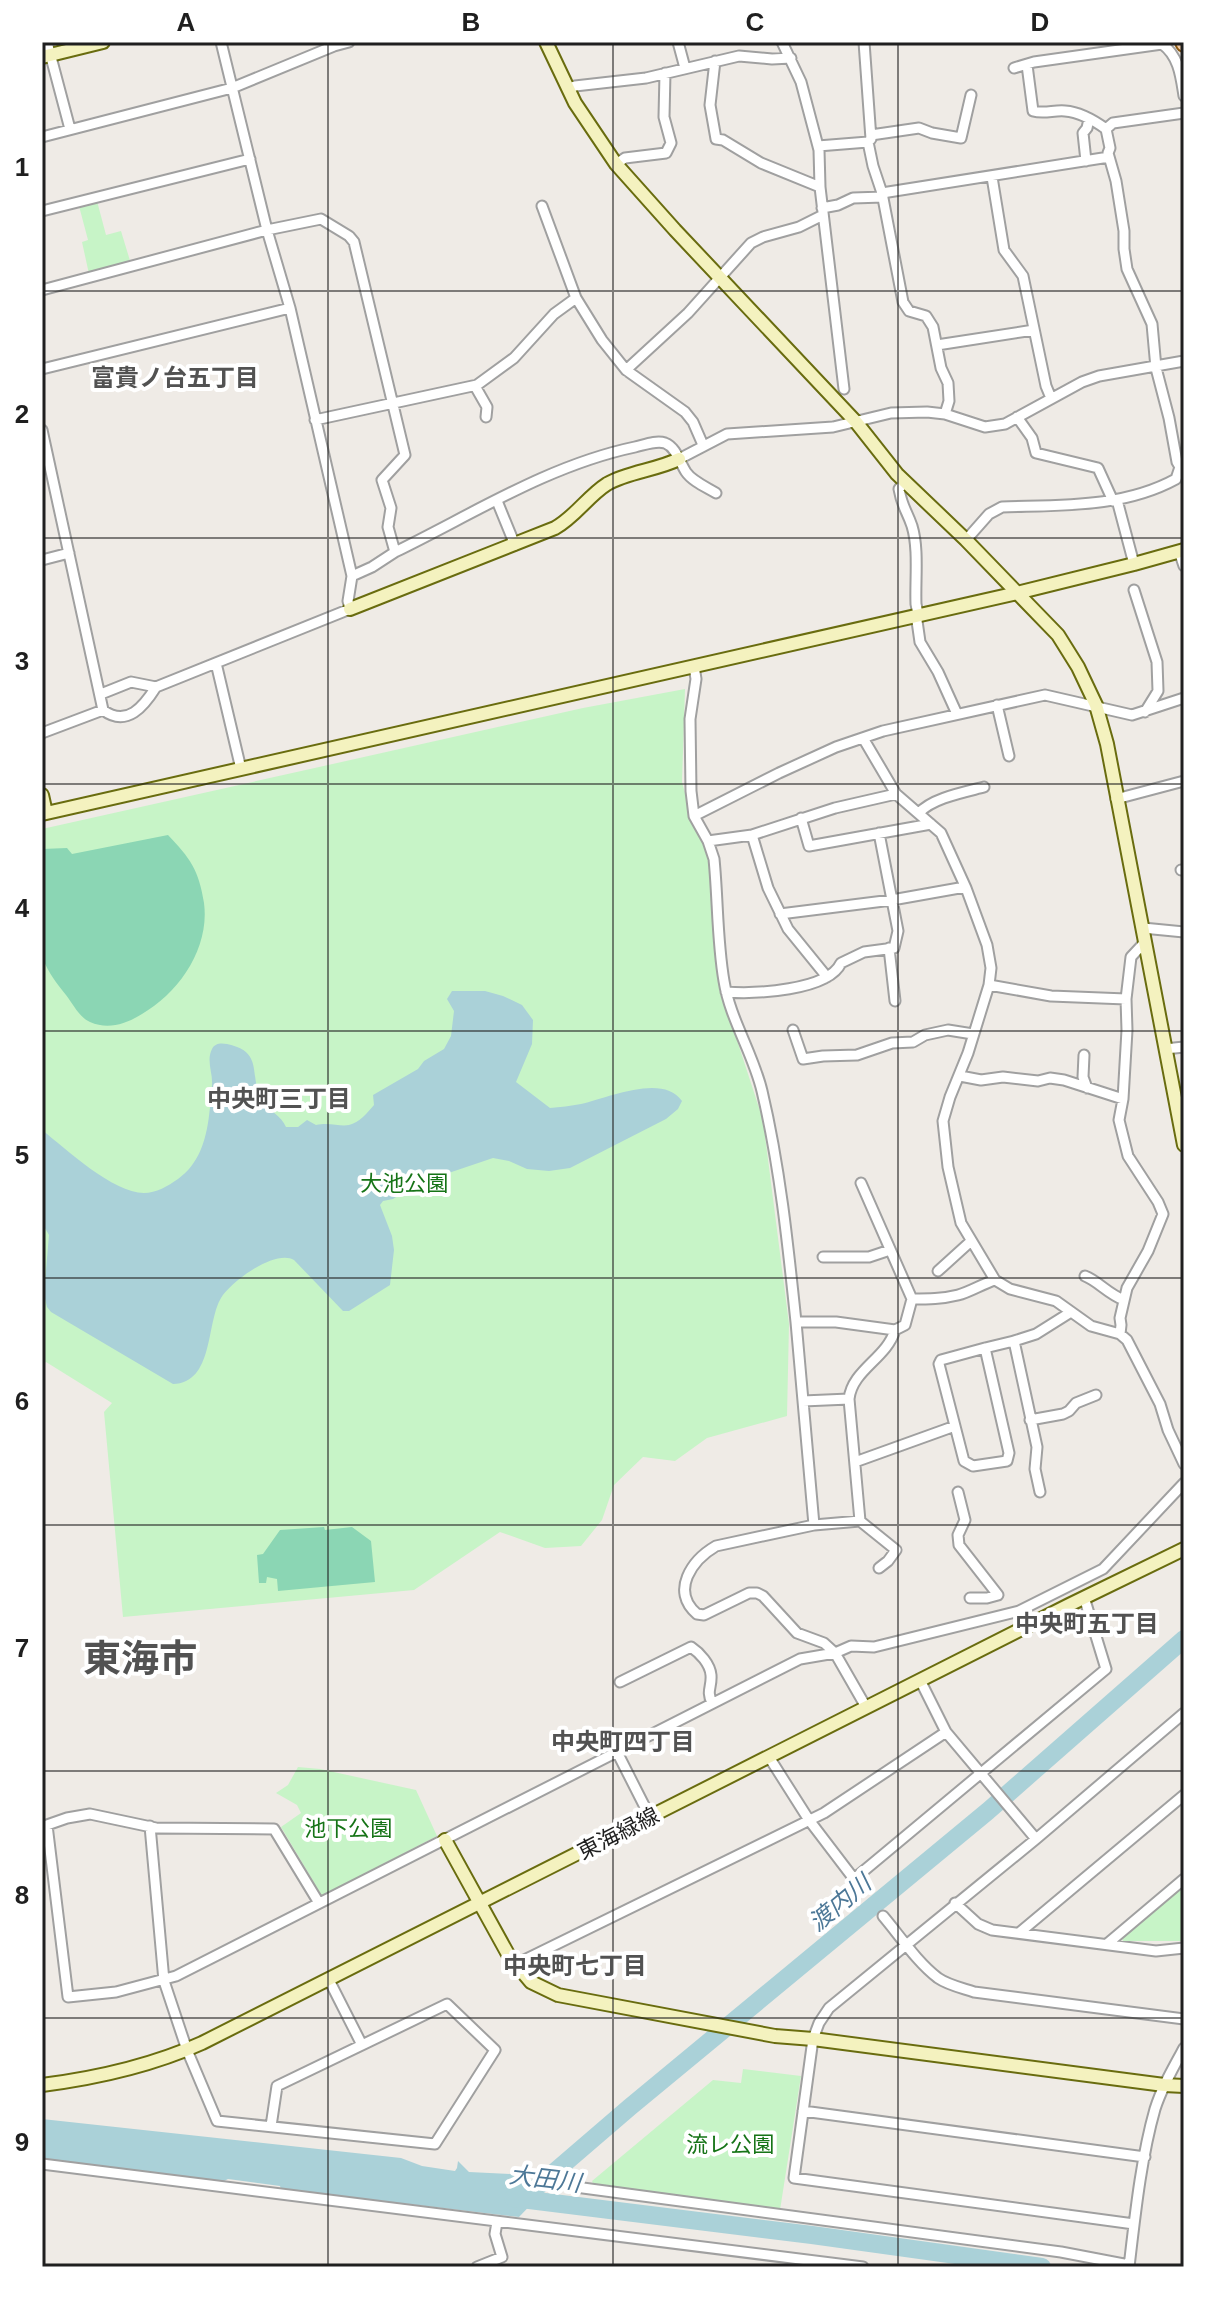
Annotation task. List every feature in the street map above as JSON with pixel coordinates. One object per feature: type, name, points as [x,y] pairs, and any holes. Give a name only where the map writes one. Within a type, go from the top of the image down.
[{"type":"street","points":[[70,129],[46,52],[103,42]]},
{"type":"street","points":[[221,42],[267,230],[290,308],[352,576],[348,601],[350,609]]},
{"type":"street","points":[[42,137],[232,88],[349,42]]},
{"type":"street","points":[[546,42],[568,89],[616,164],[856,422],[905,481],[1058,635],[1078,667],[1096,705],[1107,744],[1184,1145]]},
{"type":"street","points":[[678,42],[685,68]]},
{"type":"street","points":[[782,42],[801,82],[818,146],[822,212],[844,389]]},
{"type":"street","points":[[864,42],[873,166],[882,195],[903,302],[909,311],[926,316],[933,327],[941,368],[948,383],[949,401],[945,414]]},
{"type":"street","points":[[1014,68],[1034,62],[1162,44],[1169,49],[1179,67],[1184,96]]},
{"type":"street","points":[[568,89],[646,78],[739,56],[791,58]]},
{"type":"street","points":[[715,61],[710,105],[716,139],[723,140],[761,163],[820,187]]},
{"type":"street","points":[[966,540],[989,514],[1002,507],[1115,501],[1162,487],[1176,479],[1182,467],[1177,462],[1156,368],[1152,324],[1127,269],[1122,218],[1106,129],[1065,111],[1033,111],[1027,65]]},
{"type":"street","points":[[616,164],[625,158],[666,153],[671,143],[664,117],[665,73]]},
{"type":"street","points":[[818,146],[919,128],[961,138],[971,95]]},
{"type":"street","points":[[1106,129],[1113,123],[1184,113]]},
{"type":"street","points":[[1086,161],[1083,133],[1089,119]]},
{"type":"street","points":[[626,370],[688,313],[756,239],[799,227],[853,198],[1109,157]]},
{"type":"street","points":[[42,211],[250,159]]},
{"type":"street","points":[[992,177],[1004,250],[1023,276],[1051,398]]},
{"type":"street","points":[[542,206],[576,298],[602,340],[626,370],[685,412],[703,445]]},
{"type":"street","points":[[42,290],[267,230],[321,219],[349,236],[354,242],[405,455],[382,480],[391,508],[388,527],[395,552]]},
{"type":"street","points":[[315,420],[475,386],[514,358],[554,314],[576,298]]},
{"type":"street","points":[[42,369],[290,308]]},
{"type":"street","points":[[937,345],[1034,330]]},
{"type":"street","points":[[101,694],[131,682],[156,687],[515,545],[565,522],[607,484],[663,467],[731,433],[833,427],[891,413],[945,414],[985,427],[1005,424],[1099,376],[1184,361]]},
{"type":"street","points":[[475,386],[487,407],[486,417]]},
{"type":"street","points":[[1017,417],[1032,438],[1036,453],[1098,468],[1115,501],[1134,564]]},
{"type":"street","points":[[42,430],[103,710],[111,716],[120,717],[142,709],[156,687]]},
{"type":"street","points":[[352,576],[580,461],[627,449],[660,442],[672,447],[688,476],[716,493]]},
{"type":"street","points":[[905,481],[899,489],[915,541],[920,642],[957,714]]},
{"type":"street","points":[[497,501],[515,545]]},
{"type":"street","points":[[42,795],[44,814],[1017,593],[1182,550],[1184,566]]},
{"type":"street","points":[[42,560],[69,553]]},
{"type":"street","points":[[1134,590],[1157,662],[1158,691],[1145,712]]},
{"type":"street","points":[[216,663],[241,769]]},
{"type":"street","points":[[694,666],[696,679],[690,719],[694,816],[714,859],[726,992],[755,1067],[764,1100],[790,1261],[814,1525]]},
{"type":"street","points":[[694,816],[836,747],[883,731],[1045,695],[1132,715],[1184,698]]},
{"type":"street","points":[[997,705],[1009,756]]},
{"type":"street","points":[[42,733],[103,710]]},
{"type":"street","points":[[863,738],[896,794],[941,833],[987,945],[991,968],[989,985],[943,1125],[958,1214],[970,1242],[995,1280],[1010,1289],[1056,1301],[1091,1326],[1120,1334],[1127,1340],[1160,1404],[1184,1464]]},
{"type":"street","points":[[1116,799],[1184,781]]},
{"type":"street","points":[[919,813],[958,794],[984,787]]},
{"type":"street","points":[[708,841],[752,835],[801,818],[896,794]]},
{"type":"street","points":[[801,818],[809,846],[931,824]]},
{"type":"street","points":[[726,992],[785,991],[827,977],[837,972],[841,963],[864,952],[894,948],[898,931],[879,833]]},
{"type":"street","points":[[752,835],[768,888],[780,914],[788,929],[827,977]]},
{"type":"street","points":[[780,914],[965,887]]},
{"type":"street","points":[[1144,935],[1184,932]]},
{"type":"street","points":[[1120,1334],[1120,1318],[1127,1288],[1148,1251],[1163,1214],[1128,1156],[1119,1120],[1123,1099],[1126,999],[1131,957],[1144,935]]},
{"type":"street","points":[[889,948],[895,1001]]},
{"type":"street","points":[[989,985],[1051,996],[1126,999]]},
{"type":"street","points":[[793,1030],[803,1059],[857,1055],[948,1030],[973,1034]]},
{"type":"street","points":[[1165,1049],[1184,1047]]},
{"type":"street","points":[[1084,1055],[1083,1077],[1087,1088]]},
{"type":"street","points":[[960,1076],[981,1080],[1003,1077],[1038,1081],[1050,1078],[1123,1099]]},
{"type":"street","points":[[796,1322],[836,1322],[895,1330],[905,1325],[912,1299],[861,1183]]},
{"type":"street","points":[[938,1271],[970,1242]]},
{"type":"street","points":[[823,1257],[869,1257],[890,1250]]},
{"type":"street","points":[[1085,1276],[1124,1300]]},
{"type":"street","points":[[912,1299],[937,1299],[962,1294],[995,1280]]},
{"type":"street","points":[[985,1348],[1009,1453],[1007,1461],[973,1466],[964,1461],[939,1364],[941,1360],[1036,1334],[1071,1312]]},
{"type":"street","points":[[860,1521],[850,1391],[855,1381],[886,1348],[895,1330]]},
{"type":"street","points":[[1014,1341],[1037,1447],[1035,1469],[1040,1492]]},
{"type":"street","points":[[1030,1420],[1063,1414],[1076,1403],[1096,1395]]},
{"type":"street","points":[[803,1401],[849,1399]]},
{"type":"street","points":[[855,1462],[955,1426]]},
{"type":"street","points":[[319,1903],[274,1829],[156,1828],[90,1814],[47,1825],[68,1997],[116,1992],[164,1981],[445,1840],[800,1659],[835,1653],[851,1646],[874,1647],[1038,1603],[1103,1569],[1184,1483]]},
{"type":"street","points":[[958,1492],[965,1517],[958,1535],[959,1545],[1009,1613]]},
{"type":"street","points":[[866,1707],[835,1653],[824,1643],[797,1633],[763,1596],[749,1593],[704,1615],[697,1614],[687,1601],[685,1585],[691,1566],[702,1554],[716,1546],[814,1525],[860,1521],[896,1550],[879,1568]]},
{"type":"street","name":"東海緑線","points":[[42,2085],[97,2077],[187,2050],[1184,1549]]},
{"type":"street","points":[[970,1598],[998,1595]]},
{"type":"street","points":[[769,1757],[809,1820],[854,1879],[983,1777],[1106,1669],[1084,1597]]},
{"type":"street","points":[[620,1682],[691,1647],[698,1652],[711,1674],[708,1693],[712,1703]]},
{"type":"street","points":[[920,1680],[946,1732],[1036,1839]]},
{"type":"street","points":[[1134,2224],[794,2178],[813,2039],[829,2008],[1184,1713]]},
{"type":"street","points":[[516,1964],[824,1813],[946,1732]]},
{"type":"street","points":[[617,1752],[650,1817]]},
{"type":"street","points":[[1019,1933],[1184,1795]]},
{"type":"street","points":[[150,1826],[164,1981],[187,2050],[217,2121],[435,2144],[495,2050],[447,2004],[277,2086],[271,2126]]},
{"type":"street","points":[[445,1840],[509,1956],[531,1982],[558,1995],[775,2036],[1184,2086]]},
{"type":"street","points":[[1107,1944],[1184,1879]]},
{"type":"street","points":[[955,1903],[978,1924],[992,1930],[1156,1951],[1184,1948]]},
{"type":"street","points":[[883,1916],[940,1979],[974,1992],[1184,2019]]},
{"type":"street","points":[[329,1980],[362,2045]]},
{"type":"street","points":[[568,2181],[568,2186],[1061,2252],[1129,2266],[1155,2109],[1164,2085],[1183,2053]]},
{"type":"street","points":[[803,2111],[1145,2157]]},
{"type":"street","points":[[42,2164],[863,2267]]},
{"type":"street","points":[[477,2267],[502,2257],[495,2234],[497,2222]]},
{"type":"green space","points":[[97,201],[106,235],[121,231],[131,264],[89,274],[82,242],[88,240],[79,206]]},
{"type":"green space","name":"大池公園","points":[[685,689],[682,782],[690,812],[710,855],[720,988],[763,1120],[789,1324],[787,1416],[707,1438],[675,1461],[643,1457],[614,1485],[602,1520],[581,1546],[545,1548],[500,1532],[414,1590],[123,1617],[104,1412],[112,1403],[46,1362],[42,1365],[42,829],[583,708]]},
{"type":"green space","points":[[168,835],[192,865],[202,892],[205,920],[197,952],[179,982],[156,1005],[117,1025],[103,1026],[90,1022],[76,1010],[43,959],[42,849],[67,848],[72,854]]},
{"type":"green space","points":[[324,1527],[325,1530],[352,1527],[371,1541],[375,1582],[278,1591],[277,1579],[267,1577],[266,1583],[259,1583],[257,1555],[263,1554],[280,1530]]},
{"type":"green space","name":"池下公園","points":[[298,1767],[416,1790],[437,1836],[322,1896],[281,1827],[301,1813],[297,1805],[276,1793],[288,1785]]},
{"type":"green space","points":[[1184,1885],[1184,1941],[1123,1941],[1122,1937]]},
{"type":"green space","name":"流レ公園","points":[[743,2069],[801,2076],[780,2210],[595,2188],[592,2181],[713,2080],[741,2083]]},
{"type":"water","points":[[452,991],[485,991],[522,1005],[533,1020],[532,1044],[516,1082],[550,1108],[649,1088],[673,1093],[682,1101],[678,1109],[666,1119],[570,1168],[549,1171],[527,1169],[493,1158],[416,1184],[393,1199],[383,1201],[380,1205],[394,1250],[390,1285],[349,1311],[343,1311],[294,1260],[276,1259],[254,1268],[221,1298],[202,1363],[196,1374],[186,1381],[173,1384],[47,1307],[44,1294],[49,1235],[42,1223],[42,1130],[90,1169],[118,1186],[144,1193],[170,1184],[185,1173],[200,1151],[209,1116],[212,1085],[210,1058],[212,1049],[220,1044],[247,1053],[254,1066],[258,1092],[286,1127],[298,1127],[307,1120],[316,1125],[353,1124],[374,1105],[373,1095],[418,1069],[424,1061],[444,1049],[451,1036],[454,1011],[447,999]]},
{"type":"water","points":[[42,2119],[401,2158],[422,2166],[455,2171],[458,2161],[469,2172],[511,2174],[543,2192],[519,2217],[281,2189],[280,2186],[228,2179],[42,2160]]},
{"type":"waterway","name":"渡内川","points":[[523,2199],[988,1811],[1184,1639]]},
{"type":"waterway","name":"大田川","points":[[513,2198],[1042,2267]]},
{"type":"district","name":"富貴ノ台五丁目","points":[[175,378]]},
{"type":"district","name":"中央町三丁目","points":[[279,1099]]},
{"type":"district","name":"中央町五丁目","points":[[1087,1624]]},
{"type":"district","name":"東海市","points":[[140,1659]]},
{"type":"district","name":"中央町四丁目","points":[[623,1742]]},
{"type":"district","name":"中央町七丁目","points":[[575,1966]]}]
